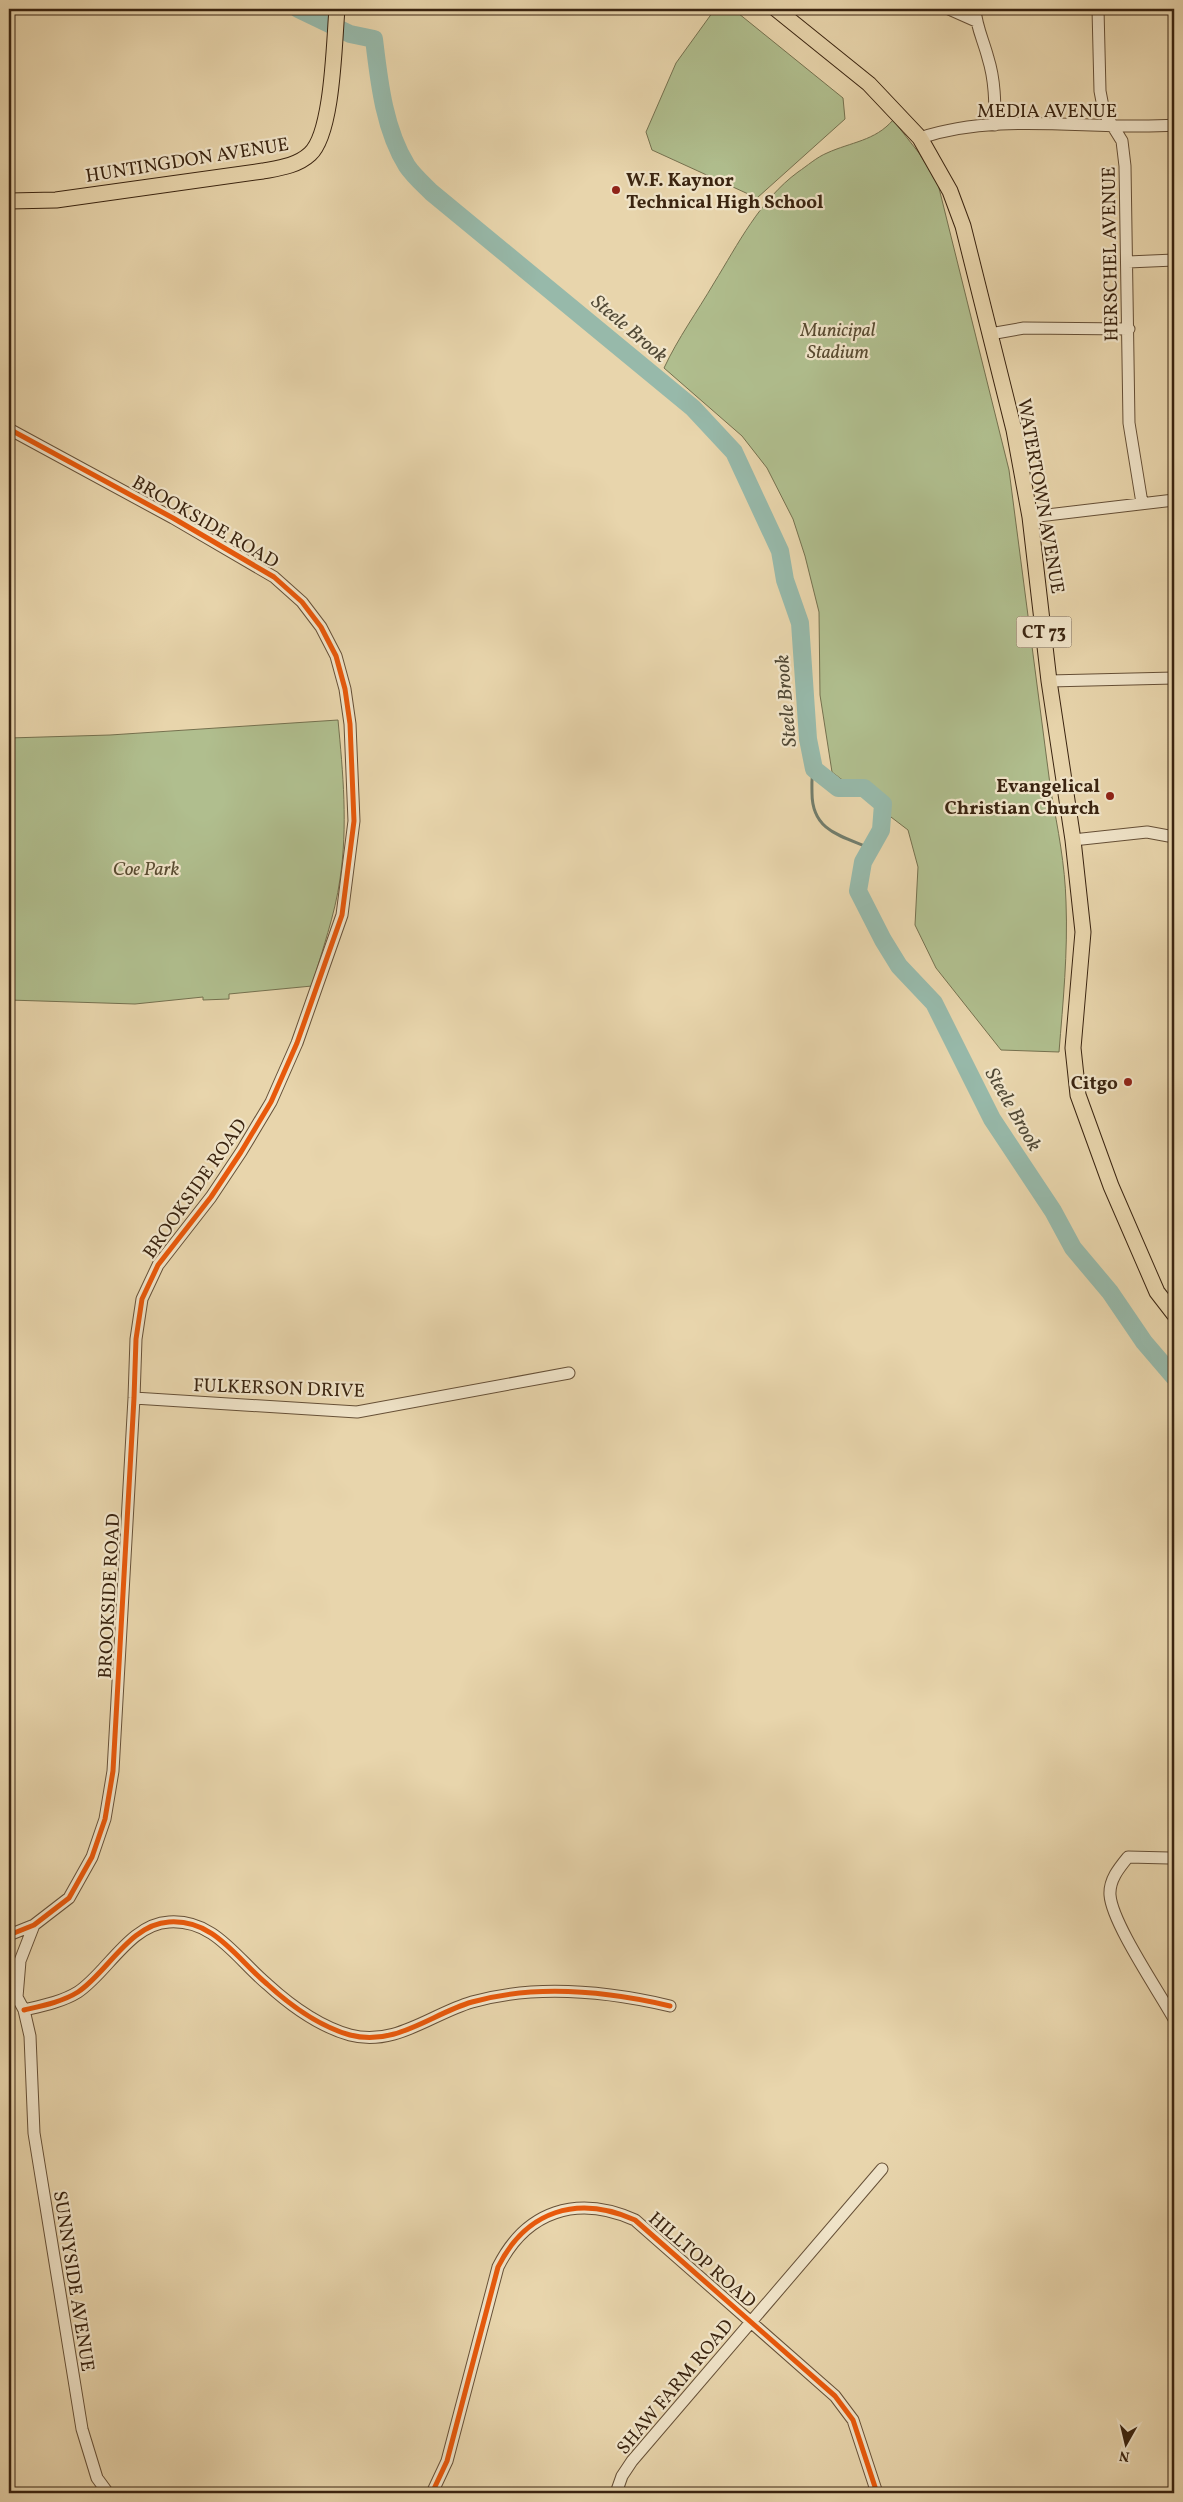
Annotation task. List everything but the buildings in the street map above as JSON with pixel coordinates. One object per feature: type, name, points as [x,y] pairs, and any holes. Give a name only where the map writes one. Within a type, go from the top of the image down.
[{"type":"main road","name":"HUNTINGDON AVENUE","points":[[9,201],[56,200],[263,171],[297,163],[310,154],[320,139],[328,107],[337,9]]},
{"type":"main road","name":"WATERTOWN AVENUE","points":[[776,9],[869,84],[920,138],[950,191],[963,226],[1014,430],[1030,517],[1049,681],[1073,840],[1083,932],[1073,1048],[1078,1094],[1111,1186],[1157,1292],[1174,1314]]},
{"type":"street","points":[[949,9],[975,15],[989,60],[995,95],[995,125]]},
{"type":"street","name":"HERSCHEL AVENUE","points":[[1098,9],[1100,91],[1104,112],[1122,141],[1125,166],[1128,262],[1129,423],[1142,503]]},
{"type":"street","name":"MEDIA AVENUE","points":[[920,138],[952,129],[995,125],[1098,125],[1115,128],[1174,126]]},
{"type":"street","points":[[1128,262],[1174,260]]},
{"type":"street","points":[[990,334],[1024,328],[1129,329]]},
{"type":"street","name":"BROOKSIDE ROAD","points":[[9,429],[173,518],[274,577],[302,602],[321,627],[336,656],[345,689],[350,724],[354,821],[342,915],[297,1043],[271,1102],[242,1152],[211,1197],[158,1265],[142,1299],[136,1339],[113,1771],[105,1818],[92,1857],[68,1898],[34,1925],[9,1935]]},
{"type":"street","points":[[1030,517],[1174,500]]},
{"type":"street","points":[[1049,681],[1174,678]]},
{"type":"street","points":[[1073,840],[1147,832],[1174,837]]},
{"type":"street","name":"FULKERSON DRIVE","points":[[134,1398],[357,1412],[569,1372]]},
{"type":"street","points":[[1174,1860],[1128,1857],[1115,1872],[1110,1893],[1114,1914],[1174,2019]]},
{"type":"street","points":[[24,2010],[47,2005],[78,1992],[128,1942],[145,1929],[166,1922],[187,1921],[210,1931],[295,2008],[320,2023],[351,2036],[378,2037],[406,2032],[471,2002],[515,1993],[590,1992],[617,1995],[670,2006]]},
{"type":"street","points":[[18,1997],[20,1961],[34,1925]]},
{"type":"street","points":[[9,1988],[18,1997]]},
{"type":"street","name":"SUNNYSIDE AVENUE","points":[[18,1997],[24,2010],[30,2036],[34,2134],[75,2392],[86,2446],[104,2492]]},
{"type":"street","name":"SHAW FARM ROAD","points":[[616,2493],[622,2476],[632,2461],[882,2169]]},
{"type":"street","name":"HILLTOP ROAD","points":[[432,2493],[447,2461],[498,2267],[506,2251],[517,2238],[542,2218],[560,2211],[598,2207],[618,2212],[635,2220],[835,2396],[847,2412],[861,2440],[877,2493]]},
{"type":"green space","points":[[715,9],[733,9],[843,98],[845,119],[757,198],[652,150],[646,132],[676,63]]},
{"type":"green space","name":"Municipal Stadium","points":[[893,120],[919,153],[938,184],[1009,470],[1051,792],[1064,874],[1066,902],[1065,977],[1059,1052],[1001,1050],[936,968],[915,925],[918,867],[908,830],[832,772],[820,695],[819,612],[805,556],[793,519],[767,468],[742,436],[664,368],[681,336],[741,238],[761,209],[784,183],[820,157],[836,149],[871,137]]},
{"type":"green space","name":"Coe Park","points":[[338,720],[344,799],[344,839],[335,906],[312,986],[229,994],[229,999],[203,1000],[203,997],[135,1004],[9,1000],[9,738],[110,735]]},
{"type":"waterway","name":"Steele Brook","points":[[298,9],[350,34],[374,39],[388,121],[399,152],[412,173],[431,192],[693,408],[734,452],[780,551],[785,580],[800,623],[808,739],[814,769],[838,788],[864,788],[883,804],[881,830],[863,862],[858,891],[883,940],[899,966],[934,1003],[992,1119],[1053,1211],[1073,1248],[1110,1292],[1144,1342],[1174,1377]]},
{"type":"waterway","name":"Steele Brook","points":[[814,769],[812,793],[813,806],[817,816],[830,830],[870,848]]},
{"type":"cycle path","points":[[9,429],[173,518],[274,577],[302,602],[321,627],[336,656],[345,689],[350,724],[354,821],[342,915],[297,1043],[271,1102],[211,1197],[158,1265],[142,1299],[136,1339],[113,1771],[105,1819],[92,1857],[69,1898],[34,1925],[9,1935]]},
{"type":"cycle path","points":[[24,2010],[58,2001],[78,1992],[89,1984],[142,1931],[155,1925],[169,1922],[185,1923],[212,1933],[295,2007],[316,2021],[338,2031],[366,2038],[398,2033],[472,2002],[496,1996],[521,1993],[546,1991],[596,1993],[670,2006]]},
{"type":"cycle path","points":[[432,2493],[447,2461],[498,2267],[523,2232],[538,2221],[555,2213],[593,2208],[614,2212],[635,2220],[835,2396],[853,2420],[877,2493]]},
{"type":"place","name":"W.F. Kaynor Technical High School","points":[[616,190]]},
{"type":"place","name":"Evangelical Christian Church","points":[[1110,796]]},
{"type":"place","name":"Citgo","points":[[1128,1082]]}]
